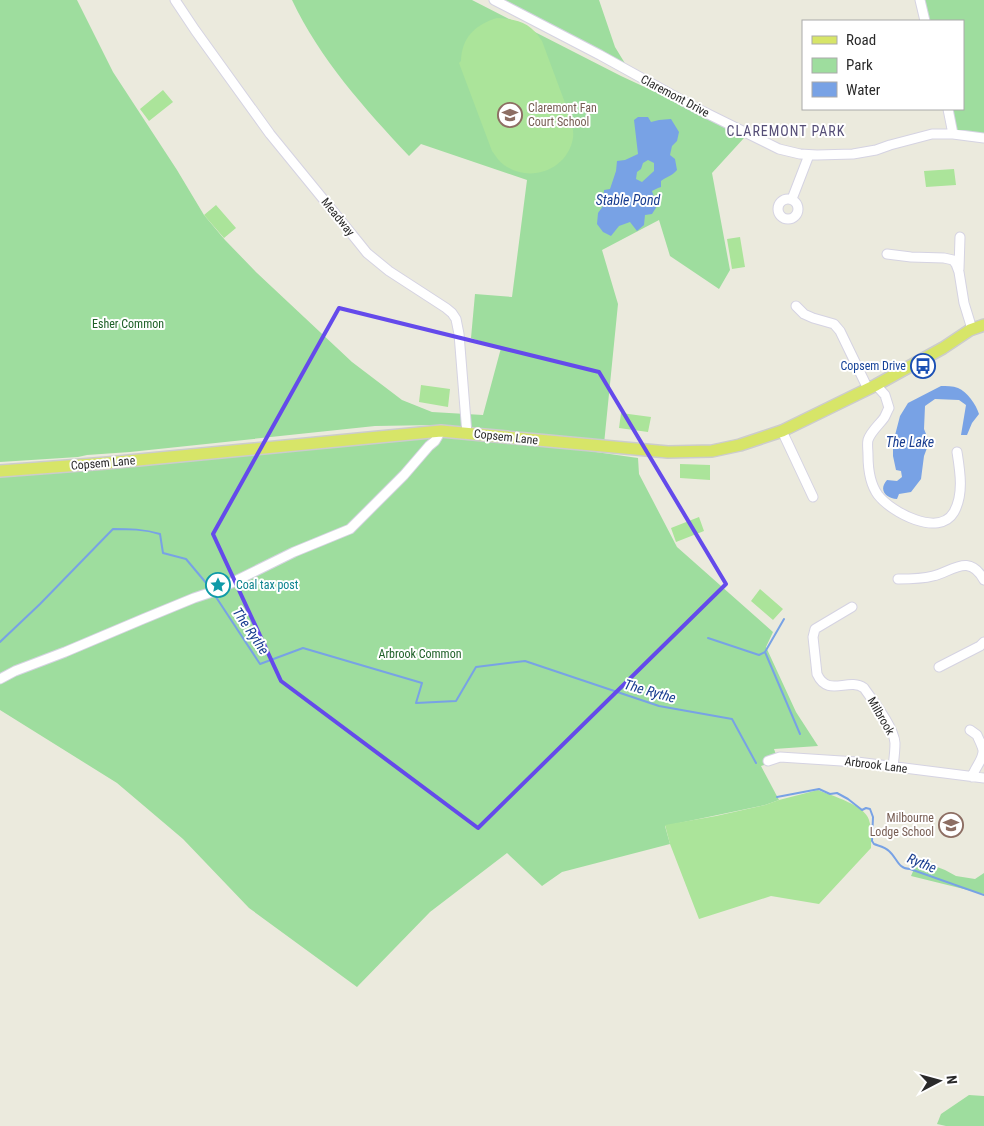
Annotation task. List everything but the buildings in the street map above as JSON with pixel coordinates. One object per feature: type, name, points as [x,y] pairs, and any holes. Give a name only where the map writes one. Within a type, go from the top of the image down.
[{"type":"main road","name":"Copsem Lane","points":[[0,471],[441,432],[671,452],[712,451],[740,445],[782,431],[872,387],[943,348],[972,329],[984,325]]},
{"type":"street","name":"Meadway","points":[[175,0],[270,134],[368,253],[389,271],[452,314],[458,326],[467,434]]},
{"type":"street","name":"Claremont Drive","points":[[494,0],[600,55],[646,82],[779,149],[809,155],[853,154],[876,150],[932,134],[953,134],[984,138]]},
{"type":"street","points":[[920,0],[925,20]]},
{"type":"street","points":[[948,110],[953,134]]},
{"type":"street","points":[[792,199],[809,155]]},
{"type":"street","points":[[960,237],[959,272],[964,303],[972,329]]},
{"type":"street","points":[[887,254],[953,260],[959,272]]},
{"type":"street","points":[[796,306],[804,314],[834,324],[840,331],[872,387],[885,395],[889,408],[868,440],[868,459],[870,480],[878,495],[893,510],[914,520],[930,523],[943,522],[953,514],[960,491],[957,452]]},
{"type":"street","points":[[782,431],[813,497]]},
{"type":"street","points":[[0,679],[15,671],[58,655],[149,616],[212,592],[294,552],[350,529],[404,475],[441,432]]},
{"type":"street","points":[[898,579],[931,577],[960,566],[967,566],[974,568],[984,580]]},
{"type":"street","name":"Milbrook","points":[[852,607],[815,629],[813,638],[817,674],[823,683],[831,687],[854,684],[864,688],[894,736],[893,766]]},
{"type":"street","points":[[843,612],[848,622]]},
{"type":"street","points":[[939,667],[980,646],[984,642]]},
{"type":"street","points":[[972,777],[975,767],[982,758],[983,752],[976,731]]},
{"type":"street","name":"Arbrook Lane","points":[[768,761],[780,757],[857,762],[984,778]]},
{"type":"highlighted area","points":[[339,308],[599,372],[726,584],[478,828],[281,681],[213,534]]},
{"type":"green space","name":"Esher Common","points":[[0,0],[77,0],[113,72],[204,215],[225,240],[257,273],[352,362],[402,400],[432,412],[483,415],[501,348],[471,338],[475,294],[512,297],[527,180],[421,144],[409,156],[376,120],[329,63],[303,22],[292,0],[472,0],[621,76],[679,103],[744,138],[712,173],[730,270],[719,289],[670,256],[659,220],[602,250],[618,304],[604,444],[437,425],[375,426],[78,457],[0,462]]},
{"type":"green space","points":[[499,0],[599,0],[615,47],[626,65]]},
{"type":"green space","points":[[923,0],[984,0],[984,135],[957,131],[952,110],[964,110],[964,20],[928,20]]},
{"type":"green space","points":[[497,18],[511,19],[523,23],[538,35],[542,41],[571,119],[573,136],[570,148],[557,164],[539,173],[519,172],[509,168],[501,163],[494,154],[459,63],[464,45],[471,33],[482,24]]},
{"type":"green space","points":[[163,90],[173,102],[149,121],[140,109]]},
{"type":"green space","points":[[954,169],[956,185],[926,187],[924,171]]},
{"type":"green space","points":[[216,205],[236,228],[224,238],[204,215]]},
{"type":"green space","points":[[740,237],[745,267],[732,269],[727,239]]},
{"type":"green space","points":[[421,385],[450,389],[448,407],[419,402]]},
{"type":"green space","points":[[621,413],[651,417],[648,432],[619,428]]},
{"type":"green space","name":"Arbrook Common","points":[[415,436],[490,437],[638,458],[639,474],[677,547],[773,632],[766,647],[796,712],[818,746],[774,749],[778,760],[761,766],[779,800],[765,805],[665,826],[670,844],[562,872],[542,886],[507,853],[430,912],[357,987],[249,908],[183,839],[117,783],[0,710],[0,475]]},
{"type":"green space","points":[[680,464],[710,465],[710,480],[680,478]]},
{"type":"green space","points":[[699,517],[704,531],[676,542],[671,528]]},
{"type":"green space","points":[[760,589],[783,609],[773,620],[751,601]]},
{"type":"green space","points":[[818,790],[855,805],[866,815],[871,827],[871,848],[819,904],[771,896],[699,919],[670,844],[665,825],[765,805]]},
{"type":"green space","points":[[930,859],[932,865],[956,876],[975,879],[984,873],[984,894],[911,876],[918,860]]},
{"type":"green space","points":[[969,1095],[984,1096],[984,1126],[946,1126],[937,1124],[941,1114]]},
{"type":"water","name":"Stable Pond","points":[[638,117],[648,117],[651,122],[671,119],[679,132],[670,155],[675,159],[677,170],[661,181],[661,187],[652,191],[655,200],[659,203],[652,214],[645,215],[644,225],[637,231],[630,222],[619,226],[611,236],[603,232],[597,224],[598,213],[603,206],[604,190],[610,189],[617,161],[625,160],[638,154],[634,120]],"holes":[[[648,160],[654,163],[654,171],[642,182],[636,179],[637,172],[641,169],[643,163]]]},
{"type":"water","name":"The Lake","points":[[941,386],[958,388],[965,392],[976,406],[979,414],[972,423],[967,435],[961,435],[966,405],[959,400],[935,399],[925,406],[924,429],[928,439],[921,479],[911,492],[899,494],[897,499],[890,497],[884,493],[884,484],[887,480],[897,481],[902,477],[901,471],[896,470],[893,456],[893,443],[900,416],[908,403]]},
{"type":"waterway","name":"The Rythe","points":[[0,642],[113,529],[142,530],[160,534],[163,553],[186,559],[212,590]]},
{"type":"waterway","name":"The Rythe","points":[[214,594],[260,664],[303,648],[422,683],[416,703],[456,701],[476,667],[525,661],[659,706],[732,719],[756,763]]},
{"type":"waterway","points":[[708,638],[759,655],[765,652],[784,619]]},
{"type":"waterway","points":[[765,652],[800,734]]},
{"type":"waterway","name":"Rythe","points":[[777,797],[819,789],[830,794],[837,793],[862,810],[870,809],[873,817],[872,841],[892,854],[900,865],[906,869],[984,895]]},
{"type":"place","name":"Claremont Fan Court School","points":[[510,115]]},
{"type":"place","name":"Copsem Drive","points":[[923,366]]},
{"type":"place","name":"Coal tax post","points":[[218,585]]},
{"type":"place","name":"Milbourne Lodge School","points":[[951,825]]},
{"type":"district","name":"CLAREMONT PARK","points":[[786,131]]}]
